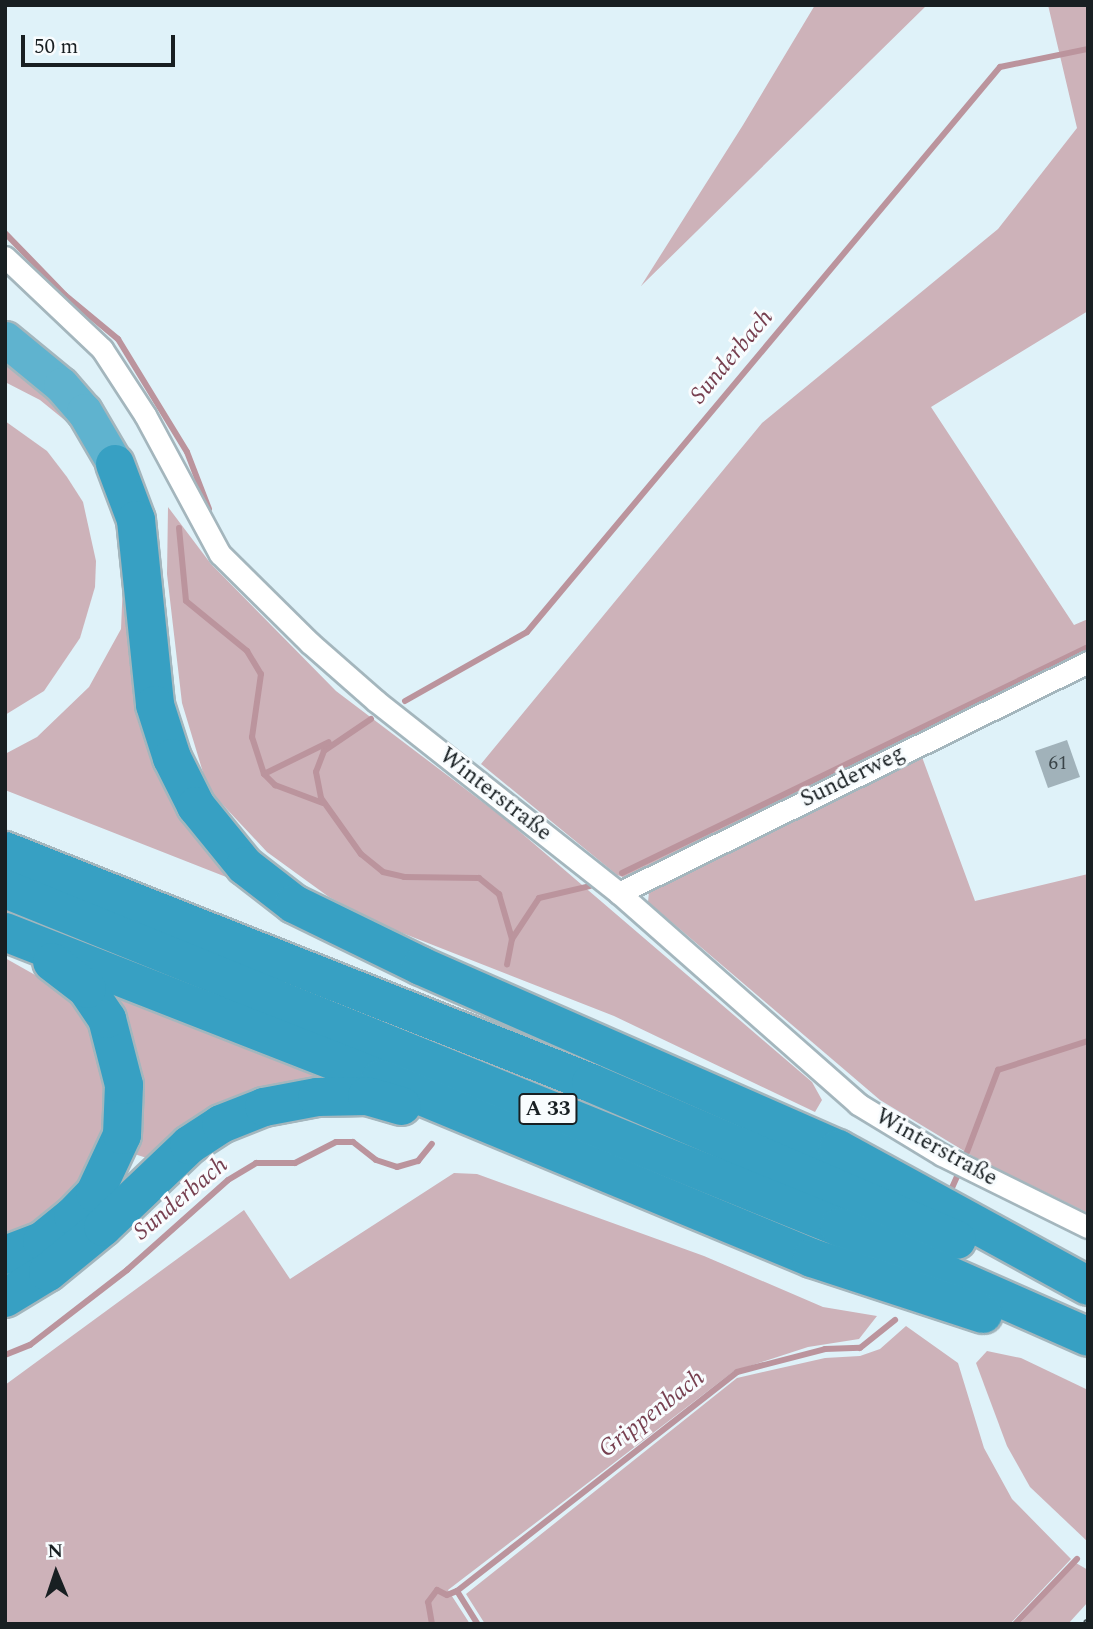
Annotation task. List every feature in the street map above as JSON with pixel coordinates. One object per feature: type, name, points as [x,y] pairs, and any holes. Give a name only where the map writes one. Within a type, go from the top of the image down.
[{"type":"highway","points":[[5,339],[61,385],[84,411],[115,464],[136,520],[148,656],[159,719],[196,806],[245,866],[293,904],[421,966],[838,1149],[1088,1286]]},
{"type":"highway","name":"A 33","points":[[5,851],[591,1083],[1088,1296]]},
{"type":"highway","name":"A 33","points":[[5,889],[839,1227],[1088,1337]]},
{"type":"highway","points":[[5,933],[380,1079],[485,1127],[812,1258],[1088,1348]]},
{"type":"highway","points":[[5,933],[67,971],[87,989],[114,1037],[124,1085],[121,1135],[95,1193],[42,1241],[5,1255]]},
{"type":"highway","points":[[5,1298],[48,1272],[103,1227],[189,1145],[221,1124],[264,1107],[317,1097],[367,1096],[485,1127]]},
{"type":"street","name":"Winterstraße","points":[[5,257],[93,340],[125,379],[193,511],[220,554],[248,584],[376,701],[619,892],[858,1104],[942,1156],[1088,1227]]},
{"type":"street","name":"Sunderweg","points":[[619,892],[1088,662]]},
{"type":"shaded area","points":[[815,5],[927,5],[641,286],[743,125]]},
{"type":"shaded area","points":[[1048,5],[1088,5],[1088,311],[931,407],[1074,625],[1088,619],[1088,651],[628,879],[617,875],[481,764],[762,423],[998,229],[1077,128]]},
{"type":"shaded area","points":[[5,355],[52,395],[96,460],[67,422],[40,400],[5,382]]},
{"type":"shaded area","points":[[5,421],[47,451],[67,477],[83,502],[96,561],[95,587],[80,638],[44,691],[5,715]]},
{"type":"shaded area","points":[[168,507],[211,564],[336,691],[505,819],[812,1082],[822,1100],[815,1112],[614,1016],[387,927],[329,897],[267,852],[208,789],[182,703],[167,574]]},
{"type":"shaded area","points":[[133,575],[136,656],[244,884],[5,790],[5,754],[37,737],[89,687],[121,629],[123,582]]},
{"type":"shaded area","points":[[922,757],[975,901],[1088,874],[1088,1213],[979,1160],[880,1100],[648,902],[649,892]]},
{"type":"shaded area","points":[[5,958],[60,989],[91,1025],[102,1049],[108,1131],[83,1182],[36,1225],[5,1237]]},
{"type":"shaded area","points":[[102,987],[326,1075],[150,1159],[128,1152]]},
{"type":"shaded area","points":[[454,1173],[477,1174],[704,1256],[823,1307],[877,1316],[859,1339],[808,1347],[734,1371],[448,1590],[470,1624],[5,1624],[5,1385],[244,1210],[290,1279]]},
{"type":"shaded area","points":[[906,1326],[958,1363],[984,1448],[1012,1499],[1071,1559],[1010,1624],[485,1624],[466,1594],[737,1378],[825,1358],[860,1356],[880,1349]]},
{"type":"shaded area","points":[[987,1351],[1021,1358],[1088,1390],[1088,1542],[1030,1487],[1007,1446],[976,1363]]},
{"type":"shaded area","points":[[1076,1563],[1088,1570],[1088,1602],[1068,1624],[1019,1624]]},
{"type":"building","points":[[1067,740],[1080,777],[1048,788],[1035,751]]},
{"type":"waterway","name":"Sunderbach","points":[[405,701],[527,632],[1000,67],[1088,49]]},
{"type":"waterway","points":[[5,233],[65,295],[118,339],[187,452],[209,509]]},
{"type":"waterway","points":[[179,528],[186,601],[247,651],[261,674],[252,737],[264,774],[275,785],[323,803]]},
{"type":"waterway","name":"Sunderbach","points":[[622,873],[1088,647]]},
{"type":"waterway","name":"Sunderbach","points":[[371,719],[324,751],[316,772],[321,798],[361,854],[383,872],[404,877],[479,878],[499,894],[512,939],[507,965]]},
{"type":"waterway","points":[[264,774],[329,742]]},
{"type":"waterway","name":"Sunderbach","points":[[512,939],[539,898],[590,886]]},
{"type":"waterway","name":"Grippenbach","points":[[967,1152],[998,1070],[1088,1041]]},
{"type":"waterway","name":"Sunderbach","points":[[5,1355],[30,1345],[127,1270],[228,1180],[256,1163],[295,1163],[336,1142],[353,1142],[376,1160],[397,1167],[418,1161],[432,1144]]},
{"type":"waterway","points":[[951,1190],[958,1174]]},
{"type":"waterway","name":"Grippenbach","points":[[432,1624],[428,1602],[437,1590],[447,1595],[457,1591],[737,1372],[825,1349],[860,1348],[895,1320]]},
{"type":"waterway","name":"Grippenbach","points":[[1015,1624],[1077,1559]]},
{"type":"waterway","name":"Grippenbach","points":[[457,1591],[478,1624]]}]
